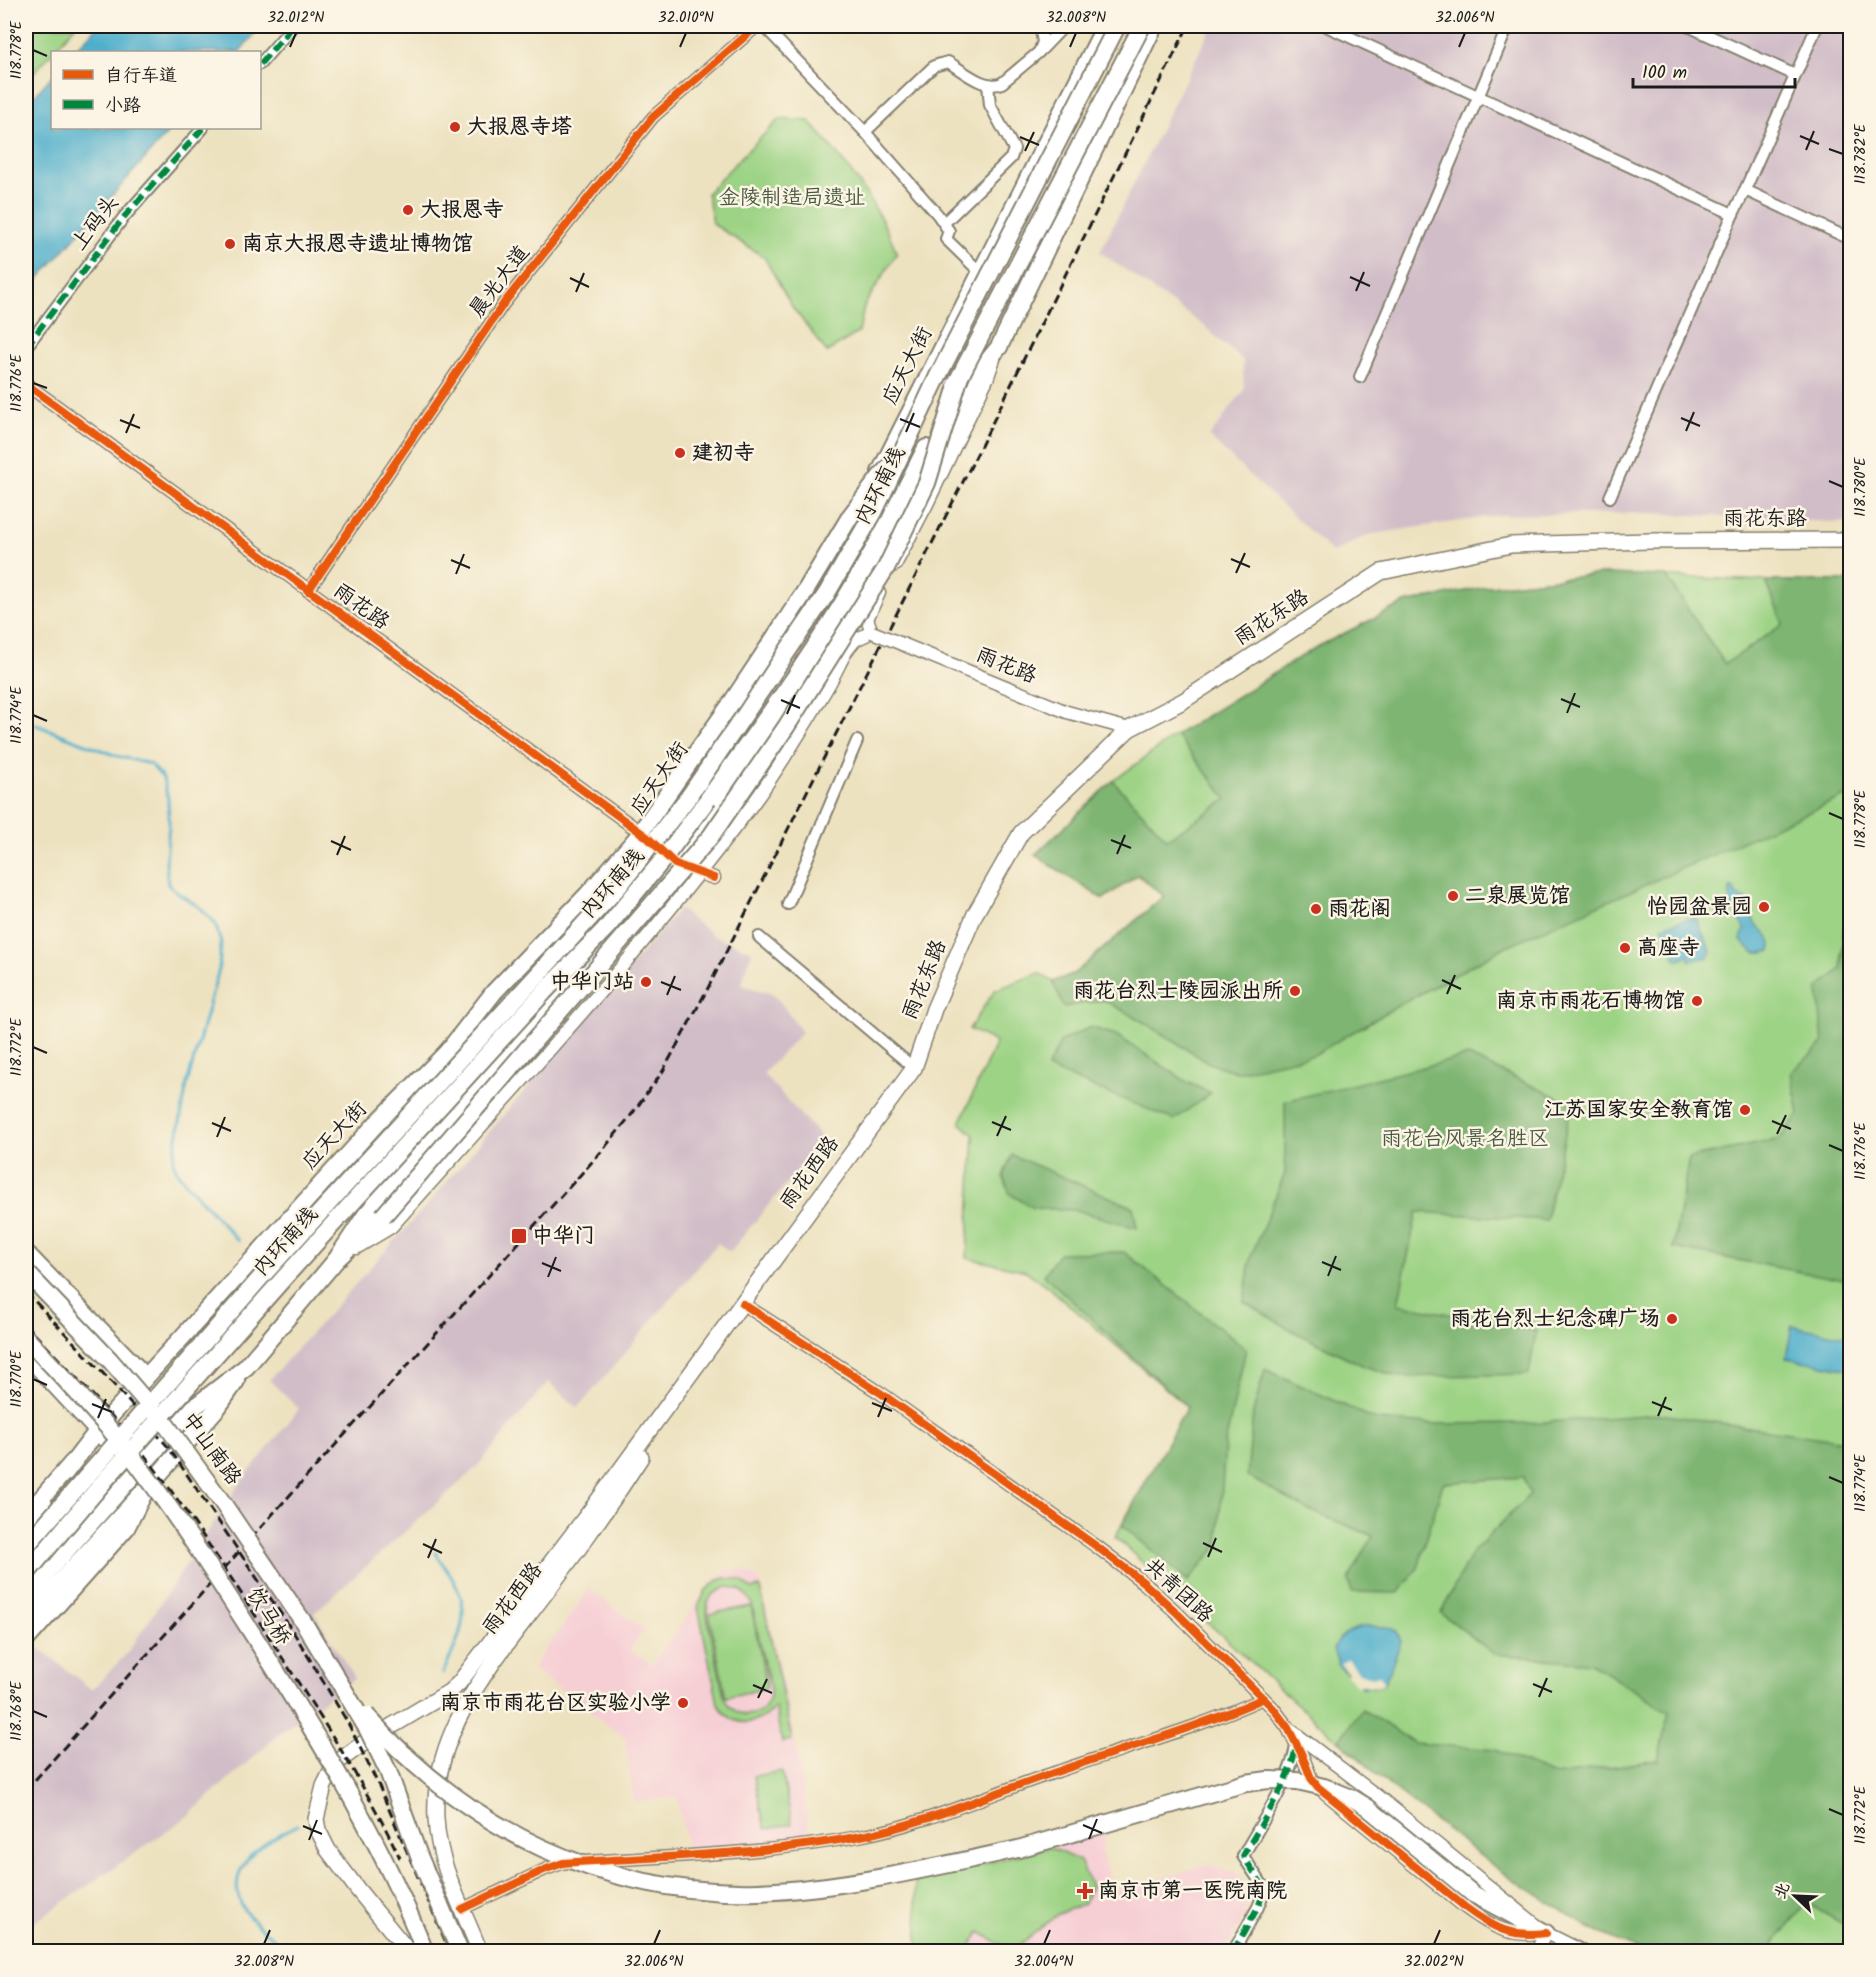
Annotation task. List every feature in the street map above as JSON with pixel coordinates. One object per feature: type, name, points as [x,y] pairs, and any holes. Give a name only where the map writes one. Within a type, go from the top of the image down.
[{"type":"main road","name":"应天大街","points":[[26,1530],[72,1463],[98,1430],[377,1123],[500,998],[647,837],[743,702],[851,530],[1105,26]]},
{"type":"main road","name":"内环南线","points":[[26,1546],[262,1276],[619,886],[690,795],[827,593],[874,512],[938,375],[1117,26]]},
{"type":"main road","name":"内环南线","points":[[26,1574],[106,1479],[275,1287],[544,992],[608,926],[661,862],[760,728],[865,566],[960,376],[1142,26]]},
{"type":"main road","points":[[26,1596],[60,1569],[146,1489],[218,1407],[246,1367],[336,1260],[371,1207],[707,827],[844,618],[927,474],[977,374],[999,347],[1154,26]]},
{"type":"main road","points":[[981,273],[1025,293]]},
{"type":"main road","points":[[336,1260],[383,1216],[639,923],[718,827],[786,727],[886,568],[927,483],[960,376]]},
{"type":"main road","points":[[445,1055],[494,992],[588,894],[635,840],[732,702],[806,590],[851,515],[903,451]]},
{"type":"main road","name":"雨花东路","points":[[914,1068],[934,1009],[975,914],[1021,834],[1129,729],[1183,701],[1381,572],[1511,544],[1851,540]]},
{"type":"main road","name":"雨花西路","points":[[410,1952],[358,1890],[328,1850],[318,1830],[316,1819],[324,1786],[331,1772],[339,1761],[365,1742],[428,1705],[459,1683],[591,1510],[914,1068]]},
{"type":"main road","points":[[26,1253],[146,1377]]},
{"type":"main road","name":"中山南路","points":[[26,1272],[110,1360],[179,1442],[304,1623],[334,1675]]},
{"type":"main road","name":"雨花西路","points":[[480,1952],[443,1862],[436,1819],[439,1771],[457,1719],[482,1678],[601,1518],[743,1304]]},
{"type":"main road","name":"饮马桥","points":[[26,1338],[124,1447],[190,1536],[351,1794],[404,1900],[425,1952]]},
{"type":"main road","points":[[26,1354],[98,1430],[134,1474]]},
{"type":"main road","points":[[26,1618],[60,1569],[134,1474],[193,1408],[246,1367]]},
{"type":"main road","points":[[26,1516],[72,1463]]},
{"type":"main road","points":[[26,1640],[126,1528],[146,1489]]},
{"type":"main road","points":[[334,1675],[377,1727],[432,1779],[465,1804],[514,1835],[545,1850],[575,1863],[635,1881],[695,1890],[759,1892],[900,1873],[1018,1850],[1246,1783],[1268,1780],[1297,1781],[1340,1792],[1367,1807],[1473,1894],[1546,1932]]},
{"type":"main road","points":[[334,1675],[368,1730],[388,1771],[419,1856],[460,1952]]},
{"type":"main road","points":[[428,1705],[438,1705],[450,1712],[453,1719],[450,1737]]},
{"type":"street","points":[[261,63],[293,26]]},
{"type":"street","name":"晨光大道","points":[[308,591],[512,293],[653,117],[757,26]]},
{"type":"street","points":[[764,26],[865,132],[944,223],[949,231],[946,239],[981,273]]},
{"type":"street","points":[[1040,26],[1043,42],[1040,52]]},
{"type":"street","points":[[865,132],[934,66],[948,62],[996,86],[1040,52],[1064,26]]},
{"type":"street","points":[[1326,26],[1733,214]]},
{"type":"street","points":[[1360,377],[1508,26]]},
{"type":"street","points":[[1688,26],[1795,75]]},
{"type":"street","points":[[1610,497],[1817,26]]},
{"type":"street","points":[[944,223],[1006,164],[1014,149],[990,105],[988,84]]},
{"type":"street","name":"上码头","points":[[26,347],[124,217],[202,129]]},
{"type":"street","points":[[1746,190],[1851,239]]},
{"type":"street","points":[[336,1260],[391,1227],[650,933],[753,804],[800,734],[848,650],[855,640],[872,632],[867,619],[872,605],[927,504],[987,379],[999,347]]},
{"type":"street","name":"雨花路","points":[[26,384],[647,837],[675,864]]},
{"type":"street","name":"雨花路","points":[[872,632],[1067,712],[1129,729]]},
{"type":"street","points":[[788,904],[857,741]]},
{"type":"street","points":[[675,864],[714,878]]},
{"type":"street","points":[[759,937],[914,1068]]},
{"type":"street","name":"共青团路","points":[[743,1304],[882,1394],[1143,1582],[1264,1698],[1288,1728],[1311,1778],[1318,1787],[1466,1908],[1481,1919],[1510,1933],[1525,1935],[1546,1932]]},
{"type":"street","points":[[462,1909],[563,1863],[743,1851],[826,1843],[864,1836],[920,1821],[1059,1771],[1220,1718],[1264,1698]]},
{"type":"street","name":"共青团路","points":[[1288,1728],[1546,1932],[1584,1952]]},
{"type":"street","points":[[1233,1952],[1258,1907],[1265,1889],[1243,1856],[1286,1775],[1293,1759],[1296,1743]]},
{"type":"street","points":[[1536,1952],[1546,1932]]},
{"type":"shaded area","points":[[1212,26],[1850,26],[1850,523],[1649,513],[1500,515],[1367,535],[1333,553],[1209,437],[1244,390],[1243,361],[1203,325],[1100,252]]},
{"type":"shaded area","points":[[679,909],[714,936],[752,951],[741,985],[775,995],[802,1032],[763,1074],[823,1139],[730,1252],[718,1243],[578,1408],[548,1382],[476,1468],[314,1613],[355,1678],[281,1732],[183,1820],[26,1928],[26,1651],[33,1643],[92,1690],[128,1652],[241,1482],[299,1409],[269,1380],[427,1205]]},
{"type":"shaded area","name":"南京市雨花台区实验小学","points":[[727,1570],[745,1570],[760,1580],[796,1744],[811,1844],[688,1852],[677,1797],[634,1802],[625,1738],[532,1668],[589,1589],[644,1630],[629,1650],[652,1665],[711,1583]]},
{"type":"shaded area","name":"南京市第一医院南院","points":[[1108,1832],[1101,1850],[1114,1891],[1206,1865],[1235,1872],[1254,1892],[1225,1951],[919,1952],[915,1882]]},
{"type":"green space","points":[[29,26],[75,26],[26,82],[26,31]]},
{"type":"green space","name":"金陵制造局遗址","points":[[780,119],[809,121],[870,199],[897,253],[864,306],[859,332],[827,352],[793,308],[764,257],[713,224],[707,193]]},
{"type":"green space","name":"雨花台风景名胜区","points":[[1603,574],[1766,581],[1850,581],[1850,1951],[1640,1951],[1591,1929],[1500,1871],[1388,1784],[1281,1690],[1115,1537],[1187,1407],[1052,1290],[1026,1271],[967,1258],[974,1135],[960,1123],[996,1042],[969,1029],[995,990],[1039,973],[1053,982],[1075,973],[1164,896],[1138,875],[1103,899],[1035,855],[1113,781],[1176,735],[1315,648],[1405,603],[1491,586]]},
{"type":"green space","points":[[1603,574],[1666,576],[1725,664],[1783,624],[1766,581],[1850,581],[1850,794],[1507,946],[1314,1055],[1237,1072],[1209,1063],[1104,1000],[1064,1007],[1053,982],[1075,973],[1164,896],[1138,875],[1103,899],[1035,855],[1113,781],[1167,839],[1227,799],[1176,735],[1315,648],[1405,603],[1491,586]]},
{"type":"green space","points":[[1844,927],[1850,929],[1850,1281],[1673,1248],[1689,1158],[1780,1139],[1799,1114],[1791,1072],[1823,1044],[1818,988],[1841,969]]},
{"type":"green space","points":[[1090,1027],[1116,1035],[1187,1082],[1211,1093],[1174,1120],[1047,1068],[1061,1041]]},
{"type":"green space","points":[[1468,1056],[1572,1104],[1546,1220],[1417,1212],[1398,1304],[1536,1331],[1529,1374],[1399,1377],[1364,1366],[1293,1331],[1244,1302],[1250,1259],[1285,1173],[1285,1101]]},
{"type":"green space","points":[[1012,1155],[1133,1207],[1137,1228],[1075,1210],[1033,1208],[1010,1194],[1003,1176]]},
{"type":"green space","points":[[1124,1252],[1246,1349],[1225,1444],[1218,1546],[1188,1581],[1122,1525],[1187,1407],[1044,1275],[1059,1253]]},
{"type":"green space","points":[[1265,1369],[1376,1420],[1433,1424],[1532,1423],[1660,1414],[1850,1442],[1850,1928],[1806,1903],[1769,1951],[1640,1951],[1591,1929],[1500,1871],[1388,1784],[1339,1740],[1362,1709],[1414,1743],[1495,1750],[1554,1775],[1658,1760],[1669,1712],[1591,1663],[1494,1654],[1441,1613],[1471,1554],[1530,1494],[1523,1477],[1443,1483],[1418,1568],[1398,1593],[1352,1592],[1348,1580],[1373,1536],[1306,1509],[1247,1476],[1253,1413]]},
{"type":"green space","points":[[725,1578],[740,1580],[752,1589],[760,1587],[792,1740],[782,1742],[775,1707],[761,1718],[745,1722],[731,1718],[718,1704],[698,1607],[706,1590]],"holes":[[[726,1587],[745,1593],[752,1604],[769,1683],[769,1700],[758,1712],[751,1714],[735,1711],[724,1696],[707,1615],[708,1602],[712,1595]]]},
{"type":"green space","points":[[751,1606],[767,1688],[726,1697],[709,1614]]},
{"type":"green space","points":[[782,1771],[792,1824],[765,1829],[754,1776]]},
{"type":"green space","points":[[1049,1847],[1080,1861],[1091,1886],[1085,1903],[1058,1914],[1012,1951],[980,1932],[966,1951],[919,1952],[915,1882]]},
{"type":"water","points":[[98,26],[262,26],[240,51],[74,51]]},
{"type":"water","points":[[51,77],[51,129],[171,129],[26,293],[26,105]]},
{"type":"water","points":[[1730,888],[1733,888],[1736,895],[1746,899],[1756,926],[1770,939],[1771,951],[1754,952],[1741,940],[1744,929],[1730,901]]},
{"type":"water","points":[[1695,917],[1711,951],[1708,957],[1690,961],[1688,956],[1677,960],[1662,926]]},
{"type":"water","points":[[1792,1326],[1850,1337],[1850,1370],[1786,1358]]},
{"type":"water","points":[[1367,1626],[1388,1627],[1397,1631],[1401,1642],[1385,1683],[1375,1687],[1362,1687],[1339,1666],[1333,1650],[1346,1633]]},
{"type":"pier","points":[[1348,1659],[1359,1673],[1371,1677],[1380,1675],[1385,1683],[1375,1687],[1361,1684],[1358,1686],[1346,1675],[1348,1673],[1341,1664]]},
{"type":"waterway","points":[[26,721],[117,756],[150,764],[163,778],[168,799],[166,863],[168,884],[198,906],[215,923],[221,943],[219,969],[187,1084],[173,1161],[179,1175],[238,1241]]},
{"type":"waterway","points":[[436,1553],[457,1586],[463,1607],[459,1636],[443,1673]]},
{"type":"waterway","points":[[284,1952],[280,1944],[246,1913],[238,1893],[238,1879],[242,1867],[250,1856],[273,1838],[298,1825]]},
{"type":"railway","points":[[26,1790],[601,1152],[663,1071],[708,988],[976,456],[1188,26]]},
{"type":"railway","points":[[26,1292],[116,1387],[169,1448],[294,1633],[348,1723],[379,1786],[450,1952]]},
{"type":"railway","points":[[26,1325],[114,1419],[180,1503],[234,1582],[331,1734],[374,1807],[400,1858]]},
{"type":"marked path","points":[[261,63],[293,26]]},
{"type":"marked path","points":[[26,347],[124,217],[202,129]]},
{"type":"marked path","points":[[1233,1952],[1258,1907],[1265,1889],[1243,1856],[1282,1787],[1296,1745]]},
{"type":"cycle path","points":[[308,591],[504,303],[653,117],[757,26]]},
{"type":"cycle path","points":[[26,384],[647,837],[675,864],[714,878]]},
{"type":"cycle path","points":[[743,1304],[882,1394],[1143,1582],[1273,1708],[1288,1728],[1311,1778],[1318,1787],[1466,1908],[1503,1930],[1523,1934],[1546,1933]]},
{"type":"cycle path","points":[[462,1909],[563,1863],[750,1851],[824,1842],[886,1830],[1188,1728],[1264,1698]]},
{"type":"place","name":"大报恩寺塔","points":[[455,127]]},
{"type":"place","name":"大报恩寺","points":[[408,210]]},
{"type":"place","name":"南京大报恩寺遗址博物馆","points":[[230,244]]},
{"type":"place","name":"建初寺","points":[[680,453]]},
{"type":"place","name":"二泉展览馆","points":[[1453,896]]},
{"type":"place","name":"怡园盆景园","points":[[1764,907]]},
{"type":"place","name":"雨花阁","points":[[1316,909]]},
{"type":"place","name":"高座寺","points":[[1625,948]]},
{"type":"place","name":"中华门站","points":[[646,982]]},
{"type":"place","name":"雨花台烈士陵园派出所","points":[[1295,991]]},
{"type":"place","name":"南京市雨花石博物馆","points":[[1697,1001]]},
{"type":"place","name":"江苏国家安全教育馆","points":[[1745,1110]]},
{"type":"place","name":"中华门","points":[[519,1236]]},
{"type":"place","name":"雨花台烈士纪念碑广场","points":[[1672,1319]]},
{"type":"place","name":"南京市雨花台区实验小学","points":[[683,1703]]},
{"type":"place","name":"南京市第一医院南院","points":[[1085,1891]]}]
